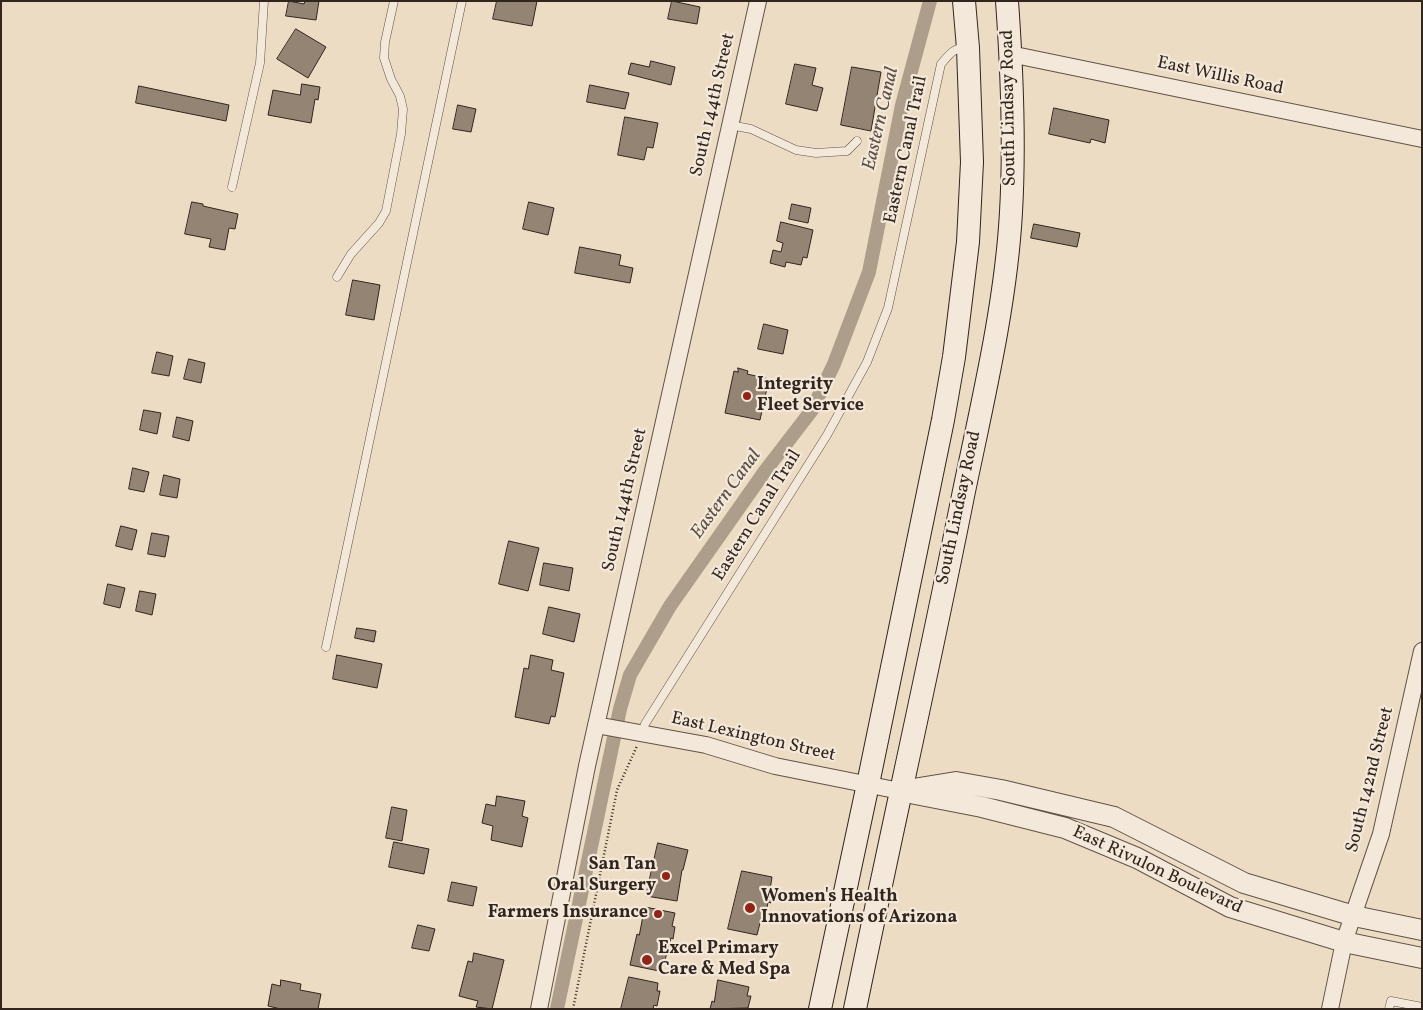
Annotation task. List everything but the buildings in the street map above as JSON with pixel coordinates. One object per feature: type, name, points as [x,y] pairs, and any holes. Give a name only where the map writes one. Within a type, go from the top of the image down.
[{"type":"main road","name":"South Lindsay Road","points":[[820,1009],[943,420],[954,357],[968,242],[971,171],[972,115],[964,1]]},
{"type":"main road","name":"South Lindsay Road","points":[[854,1009],[953,547],[993,350],[1004,278],[1011,214],[1014,151],[1007,1]]},
{"type":"street","name":"South 144th Street","points":[[540,1009],[755,2]]},
{"type":"street","name":"East Willis Road","points":[[1010,54],[1422,139]]},
{"type":"street","name":"South 142nd Street","points":[[1330,1009],[1344,942],[1382,834],[1417,695],[1422,651]]},
{"type":"street","name":"East Lexington Street","points":[[601,726],[706,745],[775,766],[900,791]]},
{"type":"street","name":"East Rivulon Boulevard","points":[[900,791],[956,782],[1001,790],[1114,817],[1244,883],[1354,916],[1422,930]]},
{"type":"street","name":"East Rivulon Boulevard","points":[[900,791],[982,807],[1065,828],[1136,858],[1230,907],[1344,942],[1422,958]]},
{"type":"lane","points":[[232,187],[260,63],[264,1]]},
{"type":"lane","points":[[337,277],[351,254],[379,223],[386,212],[404,109],[400,96],[391,80],[384,58],[385,42],[394,1]]},
{"type":"lane","points":[[326,647],[462,1]]},
{"type":"lane","name":"Eastern Canal Trail","points":[[638,732],[645,724],[827,435],[867,362],[888,308],[941,64],[951,52],[960,47],[968,48]]},
{"type":"lane","points":[[730,125],[751,129],[796,150],[816,153],[847,152],[857,141]]},
{"type":"lane","points":[[1389,1009],[1391,1000],[1422,1007]]},
{"type":"path","points":[[573,1009],[617,790],[638,732]]},
{"type":"waterway","name":"Eastern Canal","points":[[557,1009],[620,709],[630,675],[670,606],[765,471],[812,410],[834,364],[869,272],[902,105],[930,1]]},
{"type":"place","name":"Integrity Fleet Service","points":[[747,396]]},
{"type":"place","name":"San Tan Oral Surgery","points":[[666,876]]},
{"type":"place","name":"Women's Health Innovations of Arizona","points":[[750,908]]},
{"type":"place","name":"Farmers Insurance","points":[[658,914]]},
{"type":"place","name":"Excel Primary Care & Med Spa","points":[[647,960]]}]
